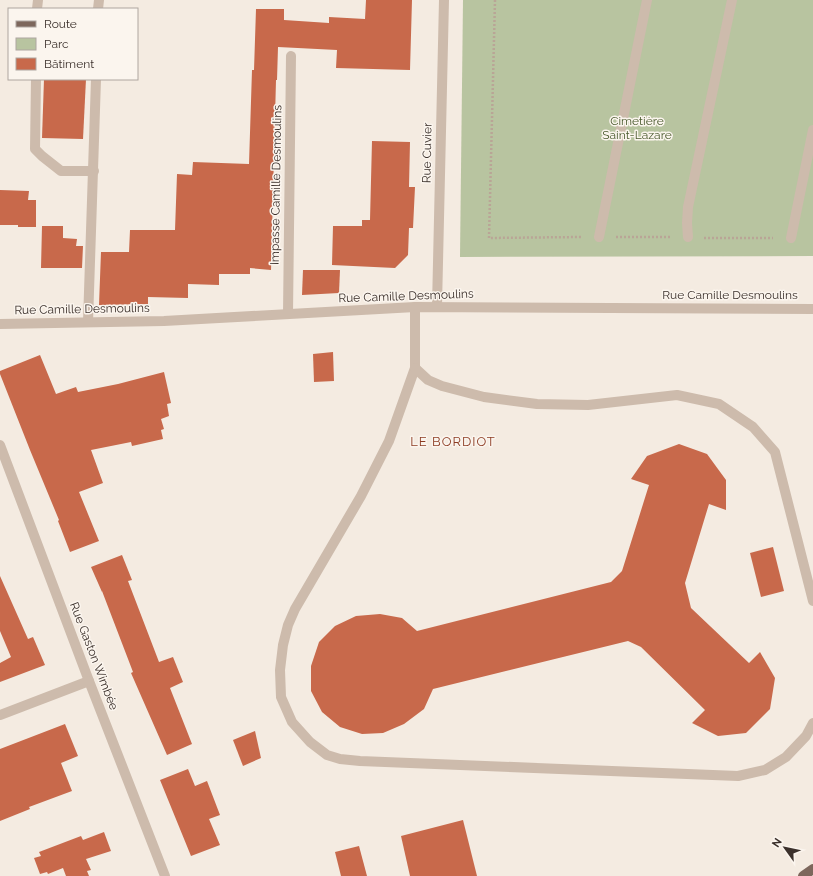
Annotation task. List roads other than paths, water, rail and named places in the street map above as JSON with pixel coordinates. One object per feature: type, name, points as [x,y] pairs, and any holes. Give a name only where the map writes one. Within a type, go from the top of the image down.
[{"type":"main road","points":[[803,876],[813,869]]},
{"type":"street","name":"Rue Cuvier","points":[[437,306],[444,0]]},
{"type":"street","points":[[599,237],[647,0]]},
{"type":"street","points":[[688,238],[688,207],[732,0]]},
{"type":"street","name":"Impasse Camille Desmoulins","points":[[288,314],[291,56]]},
{"type":"street","points":[[36,80],[35,149],[62,171],[94,171]]},
{"type":"street","points":[[88,322],[96,80]]},
{"type":"street","points":[[791,238],[813,130]]},
{"type":"street","name":"Rue Camille Desmoulins","points":[[0,324],[164,321],[437,306],[813,308]]},
{"type":"street","points":[[414,307],[415,368],[389,441],[361,496],[295,609],[288,625],[283,645],[280,670],[281,697],[292,722],[310,742],[327,755],[340,759],[360,761],[738,776],[765,770],[786,757],[806,736],[813,723]]},
{"type":"street","points":[[415,368],[428,380],[442,386],[484,397],[537,404],[588,405],[677,395],[719,404],[753,427],[775,452],[808,562],[813,601]]},
{"type":"street","name":"Rue Gaston Wimbée","points":[[0,445],[89,681],[165,876]]},
{"type":"street","points":[[0,715],[89,681]]},
{"type":"district","name":"LE BORDIOT","points":[[453,441]]},
{"type":"park label","name":"Cimetière Saint-Lazare","points":[[637,128]]}]
